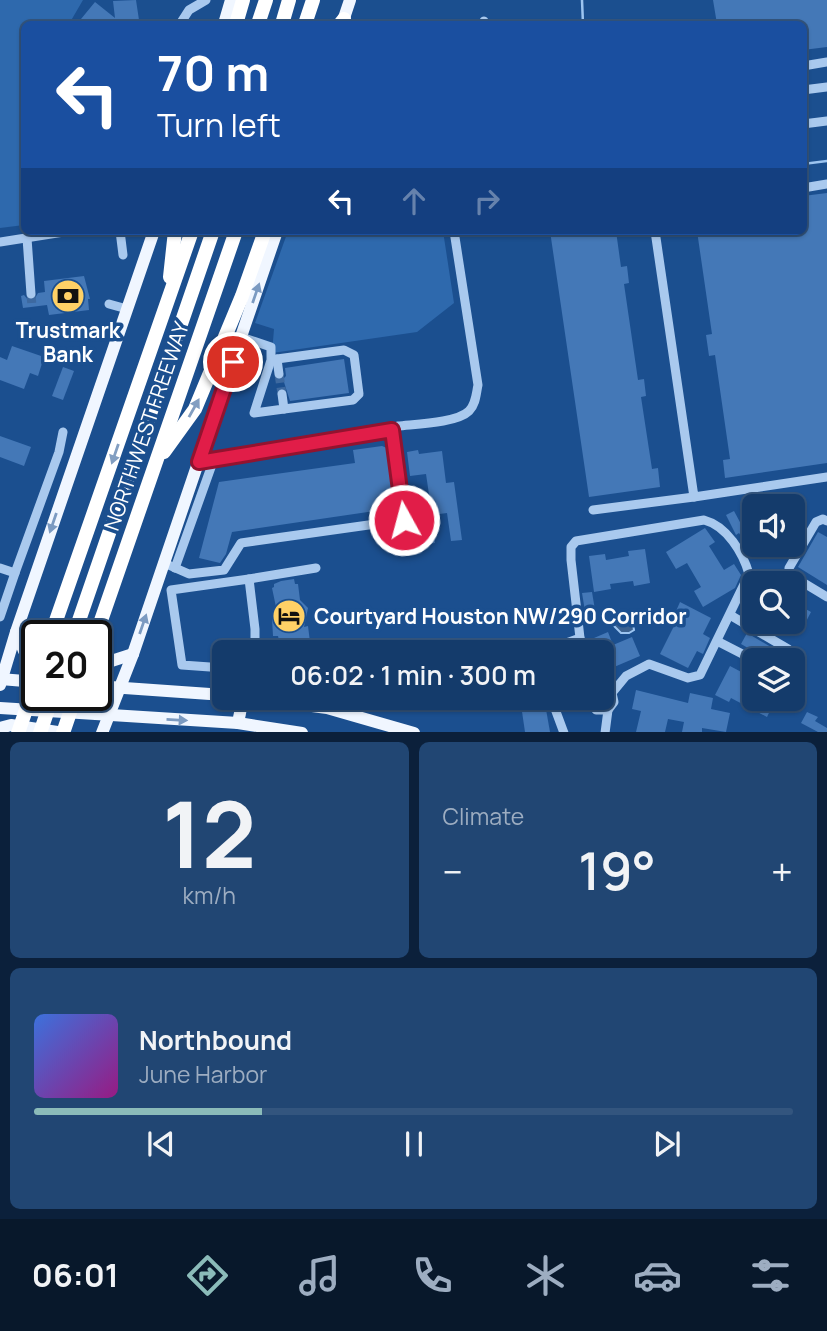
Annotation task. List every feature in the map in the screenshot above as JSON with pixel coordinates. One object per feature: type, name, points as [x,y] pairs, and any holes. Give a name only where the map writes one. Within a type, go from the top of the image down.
[{"type":"highway","points":[[237,21],[243,0]]},
{"type":"highway","points":[[259,21],[266,0]]},
{"type":"highway","points":[[283,21],[289,0]]},
{"type":"highway","points":[[306,21],[313,0]]},
{"type":"highway","points":[[167,299],[175,235]]},
{"type":"highway","name":"NORTHWEST FREEWAY","points":[[56,620],[191,235]]},
{"type":"highway","points":[[79,620],[212,235]]},
{"type":"highway","name":"NORTHWEST FREEWAY","points":[[102,620],[235,235]]},
{"type":"highway","points":[[155,464],[195,409],[242,296],[264,235]]},
{"type":"highway","points":[[18,732],[26,711]]},
{"type":"highway","points":[[40,732],[48,711]]},
{"type":"highway","points":[[63,732],[71,711]]},
{"type":"main road","points":[[224,21],[231,0]]},
{"type":"main road","points":[[343,21],[350,0]]},
{"type":"main road","points":[[21,680],[1,681],[153,235]]},
{"type":"main road","points":[[102,732],[169,566],[199,462],[276,235]]},
{"type":"main road","points":[[16,632],[21,644]]},
{"type":"main road","points":[[112,661],[133,654]]},
{"type":"main road","points":[[112,687],[212,694]]},
{"type":"main road","points":[[0,708],[289,732]]},
{"type":"main road","points":[[237,728],[241,710]]},
{"type":"main road","points":[[334,710],[411,732]]},
{"type":"main road","points":[[0,728],[11,725],[56,732]]},
{"type":"street","points":[[182,21],[189,10],[206,0]]},
{"type":"street","points":[[807,65],[827,62]]},
{"type":"street","points":[[807,90],[827,87]]},
{"type":"street","points":[[807,124],[827,121]]},
{"type":"street","points":[[807,187],[827,184]]},
{"type":"street","points":[[0,242],[45,235]]},
{"type":"street","points":[[120,235],[122,255]]},
{"type":"street","points":[[199,462],[457,418],[469,412],[476,400],[478,385],[455,235]]},
{"type":"street","points":[[656,235],[694,497]]},
{"type":"street","points":[[27,238],[31,294]]},
{"type":"street","points":[[109,304],[127,309]]},
{"type":"street","points":[[241,337],[271,347],[279,374]]},
{"type":"street","points":[[344,350],[349,352],[354,355],[359,394],[354,400],[254,413],[274,359],[344,350]]},
{"type":"street","points":[[282,394],[284,409]]},
{"type":"street","points":[[214,459],[169,566],[189,574],[224,570],[241,543],[404,520],[392,430]]},
{"type":"street","points":[[0,617],[59,452],[63,432]]},
{"type":"street","points":[[593,510],[827,477]]},
{"type":"street","points":[[827,521],[823,519],[816,522],[789,568],[789,575],[827,597]]},
{"type":"street","points":[[575,640],[580,638],[571,560],[571,547],[576,541],[704,520],[721,527],[745,559],[749,574],[700,675],[688,677],[649,664],[626,676],[614,691]]},
{"type":"street","points":[[0,568],[15,573]]},
{"type":"street","points":[[212,667],[182,665],[172,590],[316,568]]},
{"type":"street","points":[[248,579],[255,640]]},
{"type":"street","points":[[730,615],[786,648]]},
{"type":"street","points":[[717,641],[742,654]]},
{"type":"street","points":[[555,710],[564,732]]},
{"type":"street","points":[[605,732],[608,710]]},
{"type":"shaded area","points":[[0,0],[83,0],[71,21],[21,21],[21,225],[0,228]]},
{"type":"shaded area","points":[[287,235],[444,235],[454,303],[417,332],[272,353],[274,329],[255,323]]},
{"type":"shaded area","points":[[617,618],[633,624],[634,630],[621,633],[612,624]]},
{"type":"building","points":[[136,0],[139,20],[81,19],[95,2],[115,18],[113,1]]},
{"type":"building","points":[[713,0],[827,0],[827,47],[807,50],[807,21],[716,21]]},
{"type":"building","points":[[827,193],[827,463],[725,478],[723,460],[730,459],[715,355],[709,356],[706,335],[712,334],[698,235],[807,235],[807,196]]},
{"type":"building","points":[[551,235],[617,235],[621,267],[627,266],[629,283],[624,284],[638,380],[644,379],[646,396],[641,397],[652,469],[658,468],[660,487],[589,497]]},
{"type":"building","points":[[84,276],[90,299],[89,310],[49,315],[47,305],[23,308],[21,296],[24,295],[29,301],[34,300],[38,293],[45,292],[44,281]]},
{"type":"building","points":[[12,346],[44,357],[38,376],[30,373],[24,389],[0,380],[0,357],[7,360]]},
{"type":"building","points":[[344,359],[349,393],[290,401],[283,379],[286,376],[285,368]]},
{"type":"building","points":[[63,367],[74,371],[63,400],[52,396]]},
{"type":"building","points":[[0,436],[31,447],[24,466],[0,457]]},
{"type":"building","points":[[382,446],[387,448],[395,508],[232,532],[226,554],[220,563],[199,558],[219,482],[355,463],[353,450]]},
{"type":"building","points":[[418,450],[419,454],[442,451],[446,483],[454,482],[462,540],[451,541],[447,513],[432,515],[426,474],[410,476],[407,452]]},
{"type":"building","points":[[734,511],[742,523],[742,538],[739,533],[736,535],[726,515]]},
{"type":"building","points":[[433,525],[435,543],[417,545],[415,528]]},
{"type":"building","points":[[705,528],[715,542],[709,546],[724,570],[734,564],[741,575],[735,588],[703,607],[694,591],[701,587],[687,563],[676,569],[666,552]]},
{"type":"building","points":[[818,532],[827,537],[827,585],[798,567]]},
{"type":"building","points":[[645,549],[650,583],[634,586],[633,581],[610,584],[611,589],[594,592],[589,556],[605,554],[606,560],[629,556],[628,551]]},
{"type":"building","name":"Courtyard Houston NW/290 Corridor","points":[[294,579],[295,584],[298,584],[300,600],[308,608],[304,627],[308,626],[310,640],[279,640],[278,636],[273,636],[272,619],[276,607],[272,588],[281,581]]},
{"type":"building","points":[[592,592],[596,616],[586,617],[582,593]]},
{"type":"building","points":[[680,602],[711,618],[703,634],[710,638],[703,654],[697,651],[688,668],[660,654],[677,620],[673,618]]},
{"type":"building","points":[[805,609],[811,612],[805,624]]},
{"type":"building","points":[[608,632],[611,640],[595,640],[594,638]]},
{"type":"building","points":[[749,634],[773,648],[748,648],[741,644]]},
{"type":"building","points":[[632,637],[640,656],[614,667],[614,645]]},
{"type":"building","points":[[730,666],[742,672],[742,704],[731,698],[729,702],[715,695]]},
{"type":"building","points":[[636,690],[688,703],[690,693],[713,698],[711,709],[730,713],[726,732],[702,728],[702,732],[682,732],[684,722],[668,719],[665,732],[636,732],[641,711],[632,709]]},
{"type":"building","points":[[522,710],[546,710],[550,732],[525,732]]},
{"type":"building","points":[[756,711],[770,711],[767,717]]},
{"type":"building","points":[[807,712],[818,717],[815,721],[827,728],[827,732],[818,732],[801,723]]},
{"type":"waterway","points":[[582,0],[583,21]]},
{"type":"waterway","points":[[807,164],[827,161]]},
{"type":"tunnel","points":[[31,294],[32,307]]},
{"type":"tunnel","points":[[279,374],[282,394]]},
{"type":"place","name":"Trustmark Bank","points":[[68,296]]},
{"type":"place","name":"Courtyard Houston NW/290 Corridor","points":[[289,616]]},
{"type":"route","points":[[233,362],[199,462],[392,430],[404,520]]}]
